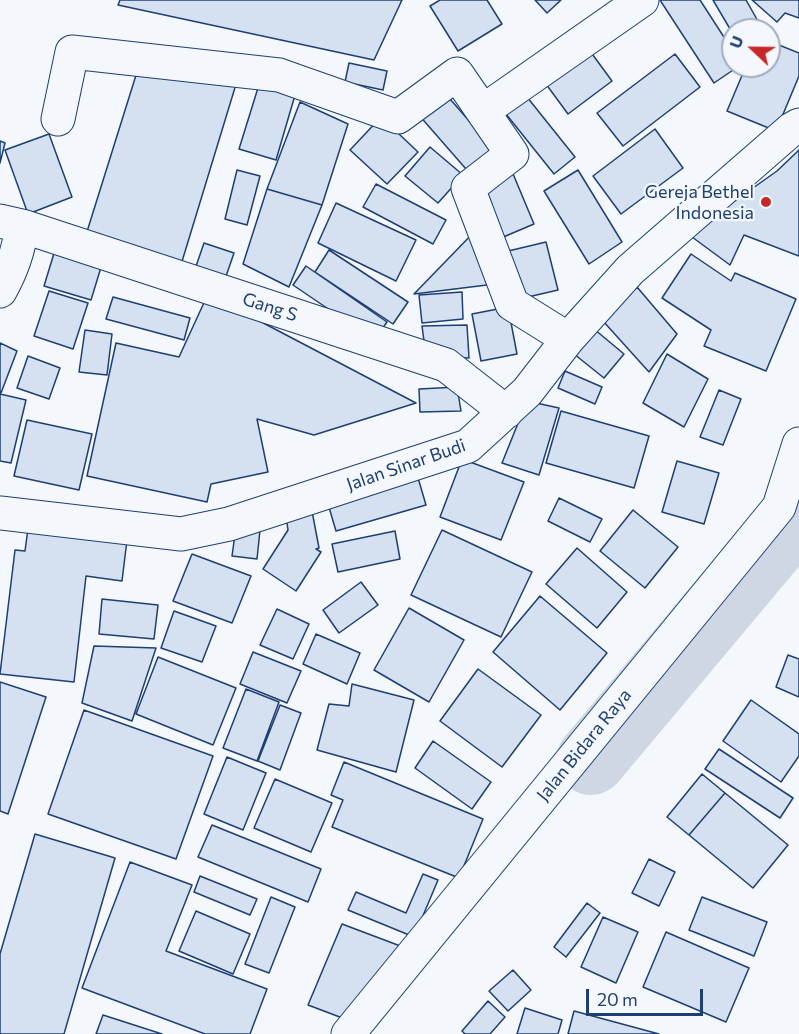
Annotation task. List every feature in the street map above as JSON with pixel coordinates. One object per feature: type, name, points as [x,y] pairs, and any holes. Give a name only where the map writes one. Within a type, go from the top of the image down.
[{"type":"street","points":[[483,111],[642,0]]},
{"type":"street","points":[[58,119],[72,52],[279,75],[398,117],[457,74],[512,154],[468,188],[512,304],[568,339]]},
{"type":"street","name":"Jalan Sinar Budi","points":[[0,513],[181,534],[229,524],[468,446],[527,392],[568,339],[630,270],[799,125]]},
{"type":"street","points":[[0,291],[10,275],[15,260],[11,223]]},
{"type":"street","name":"Gang S","points":[[11,223],[446,365],[506,412]]},
{"type":"street","name":"Jalan Bidara Raya","points":[[348,1034],[778,507],[799,444]]},
{"type":"building","points":[[120,0],[402,0],[374,60],[118,5]]},
{"type":"building","points":[[440,0],[487,0],[502,24],[458,51],[430,6]]},
{"type":"building","points":[[535,0],[561,0],[547,13]]},
{"type":"building","points":[[660,0],[700,0],[721,32],[721,78],[714,83]]},
{"type":"building","points":[[713,0],[746,0],[756,18],[724,18]]},
{"type":"building","points":[[752,0],[799,0],[799,18],[785,13],[781,18],[772,18]]},
{"type":"building","points":[[781,46],[799,53],[799,76],[776,131],[727,111],[741,78],[781,78]]},
{"type":"building","points":[[587,47],[612,81],[568,114],[543,80]]},
{"type":"building","points":[[675,54],[700,87],[623,146],[597,113]]},
{"type":"building","points":[[349,63],[387,71],[383,90],[345,82]]},
{"type":"building","points":[[137,72],[237,81],[180,268],[85,238]]},
{"type":"building","points":[[262,75],[298,85],[276,160],[239,149]]},
{"type":"building","points":[[443,91],[498,154],[473,177],[418,114]]},
{"type":"building","points":[[523,92],[575,157],[554,174],[502,109]]},
{"type":"building","points":[[300,102],[348,124],[322,205],[267,189]]},
{"type":"building","points":[[381,117],[418,152],[387,184],[350,150]]},
{"type":"building","points":[[655,129],[683,168],[621,214],[593,176]]},
{"type":"building","points":[[49,134],[72,197],[28,214],[5,150]]},
{"type":"building","points":[[0,141],[5,143],[0,163]]},
{"type":"building","points":[[430,147],[463,175],[438,203],[405,176]]},
{"type":"building","name":"Gereja Bethel Indonesia","points":[[799,150],[799,256],[744,235],[730,265],[688,234],[777,171]]},
{"type":"building","points":[[511,169],[534,224],[501,238],[478,183]]},
{"type":"building","points":[[237,170],[260,176],[247,225],[225,219]]},
{"type":"building","points":[[578,170],[622,242],[589,264],[544,191]]},
{"type":"building","points":[[376,184],[446,220],[433,244],[363,207]]},
{"type":"building","points":[[267,189],[322,205],[289,287],[243,264]]},
{"type":"building","points":[[336,203],[416,240],[396,281],[318,243]]},
{"type":"building","points":[[478,228],[487,285],[414,294]]},
{"type":"building","points":[[546,242],[558,290],[515,300],[504,252]]},
{"type":"building","points":[[204,243],[234,253],[223,285],[193,275]]},
{"type":"building","points":[[55,250],[102,264],[91,300],[44,286]]},
{"type":"building","points":[[329,250],[408,302],[393,324],[315,272]]},
{"type":"building","points":[[691,254],[731,281],[735,273],[796,299],[766,371],[704,346],[711,330],[662,298]]},
{"type":"building","points":[[306,266],[387,322],[374,340],[293,285]]},
{"type":"building","points":[[637,287],[677,334],[649,372],[603,321]]},
{"type":"building","points":[[49,291],[88,303],[73,349],[34,336]]},
{"type":"building","points":[[462,292],[463,319],[422,323],[419,295]]},
{"type":"building","points":[[208,294],[416,403],[314,435],[257,419],[268,472],[211,484],[207,502],[87,476],[116,343],[179,357]]},
{"type":"building","points":[[113,297],[190,318],[184,340],[106,319]]},
{"type":"building","points":[[508,307],[517,354],[481,361],[472,314]]},
{"type":"building","points":[[467,325],[469,358],[426,356],[422,326]]},
{"type":"building","points":[[594,329],[624,354],[604,378],[574,354]]},
{"type":"building","points":[[85,330],[112,334],[107,375],[79,372]]},
{"type":"building","points":[[0,343],[17,351],[1,393],[0,393]]},
{"type":"building","points":[[667,354],[708,379],[684,427],[643,403]]},
{"type":"building","points":[[28,356],[60,368],[49,399],[17,388]]},
{"type":"building","points":[[565,371],[602,387],[595,404],[558,388]]},
{"type":"building","points":[[457,387],[461,411],[420,412],[419,389]]},
{"type":"building","points":[[719,390],[741,399],[723,445],[700,437]]},
{"type":"building","points":[[0,394],[26,400],[11,463],[0,461]]},
{"type":"building","points":[[527,401],[559,408],[539,475],[502,463]]},
{"type":"building","points":[[561,411],[649,436],[634,488],[546,463]]},
{"type":"building","points":[[27,420],[92,434],[79,490],[14,476]]},
{"type":"building","points":[[462,459],[524,482],[501,540],[440,517]]},
{"type":"building","points":[[677,461],[719,473],[704,524],[662,512]]},
{"type":"building","points":[[416,471],[426,505],[336,531],[326,497]]},
{"type":"building","points":[[559,498],[602,519],[590,542],[548,521]]},
{"type":"building","points":[[633,510],[678,547],[645,588],[600,551]]},
{"type":"building","points":[[312,511],[319,548],[316,549],[321,552],[296,591],[263,569],[288,530],[286,516]]},
{"type":"building","points":[[29,521],[128,532],[122,581],[86,576],[74,682],[0,674],[15,550],[25,551]]},
{"type":"building","points":[[236,527],[260,530],[257,559],[232,556]]},
{"type":"building","points":[[442,530],[532,572],[501,637],[411,595]]},
{"type":"building","points":[[395,531],[400,559],[338,572],[332,544]]},
{"type":"building","points":[[577,548],[627,592],[597,628],[546,584]]},
{"type":"building","points":[[192,554],[251,576],[232,623],[173,601]]},
{"type":"building","points":[[361,582],[378,605],[339,633],[323,610]]},
{"type":"building","points":[[540,596],[607,653],[560,710],[493,652]]},
{"type":"building","points":[[102,599],[158,605],[154,639],[99,634]]},
{"type":"building","points":[[409,608],[464,640],[429,702],[374,670]]},
{"type":"building","points":[[277,609],[309,624],[293,659],[260,645]]},
{"type":"building","points":[[174,611],[216,626],[202,662],[161,648]]},
{"type":"building","points":[[316,634],[360,653],[347,684],[303,664]]},
{"type":"building","points":[[94,646],[156,648],[132,721],[82,703]]},
{"type":"building","points":[[253,652],[301,671],[287,703],[240,684]]},
{"type":"building","points":[[788,655],[799,659],[799,697],[776,687]]},
{"type":"building","points":[[158,657],[236,688],[213,745],[136,714]]},
{"type":"building","points":[[478,669],[541,715],[502,767],[440,721]]},
{"type":"building","points":[[0,682],[46,697],[8,814],[0,811]]},
{"type":"building","points":[[352,684],[414,700],[396,772],[317,750],[329,704],[349,706]]},
{"type":"building","points":[[246,689],[279,702],[257,761],[223,748]]},
{"type":"building","points":[[751,700],[799,734],[799,756],[781,782],[723,741]]},
{"type":"building","points":[[280,705],[301,713],[280,770],[258,761]]},
{"type":"building","points":[[84,710],[213,756],[176,859],[48,814]]},
{"type":"building","points":[[433,741],[491,782],[472,809],[415,768]]},
{"type":"building","points":[[719,749],[793,798],[780,818],[705,769]]},
{"type":"building","points":[[227,757],[266,773],[243,830],[204,814]]},
{"type":"building","points":[[344,762],[483,819],[459,878],[332,827],[343,800],[331,795]]},
{"type":"building","points":[[702,774],[725,793],[689,835],[667,817]]},
{"type":"building","points":[[275,779],[332,803],[311,852],[254,828]]},
{"type":"building","points":[[725,793],[788,845],[753,888],[689,835]]},
{"type":"building","points":[[212,825],[321,869],[308,902],[198,857]]},
{"type":"building","points":[[35,834],[115,858],[64,1034],[0,1034],[0,954]]},
{"type":"building","points":[[649,859],[675,872],[659,906],[632,893]]},
{"type":"building","points":[[130,862],[192,885],[166,951],[267,989],[250,1034],[205,1034],[82,988]]},
{"type":"building","points":[[423,874],[438,880],[414,937],[348,910],[356,892],[406,913]]},
{"type":"building","points":[[200,876],[257,899],[250,915],[194,892]]},
{"type":"building","points":[[271,897],[295,907],[269,973],[245,964]]},
{"type":"building","points":[[702,897],[767,922],[754,956],[689,930]]},
{"type":"building","points":[[587,903],[600,913],[566,957],[554,947]]},
{"type":"building","points":[[196,911],[250,934],[233,974],[179,951]]},
{"type":"building","points":[[603,917],[638,932],[616,983],[581,967]]},
{"type":"building","points":[[342,924],[403,947],[345,1019],[308,1005]]},
{"type":"building","points":[[666,932],[749,968],[726,1022],[643,987]]},
{"type":"building","points":[[513,970],[531,990],[508,1011],[489,991]]},
{"type":"building","points":[[488,1001],[505,1017],[490,1034],[465,1034],[462,1031]]},
{"type":"building","points":[[525,1008],[562,1020],[558,1034],[517,1034]]},
{"type":"building","points":[[574,1011],[659,1034],[568,1034]]},
{"type":"building","points":[[103,1015],[162,1034],[96,1034]]},
{"type":"waterway","points":[[591,760],[799,512]]},
{"type":"place","name":"Gereja Bethel Indonesia","points":[[766,202]]}]
